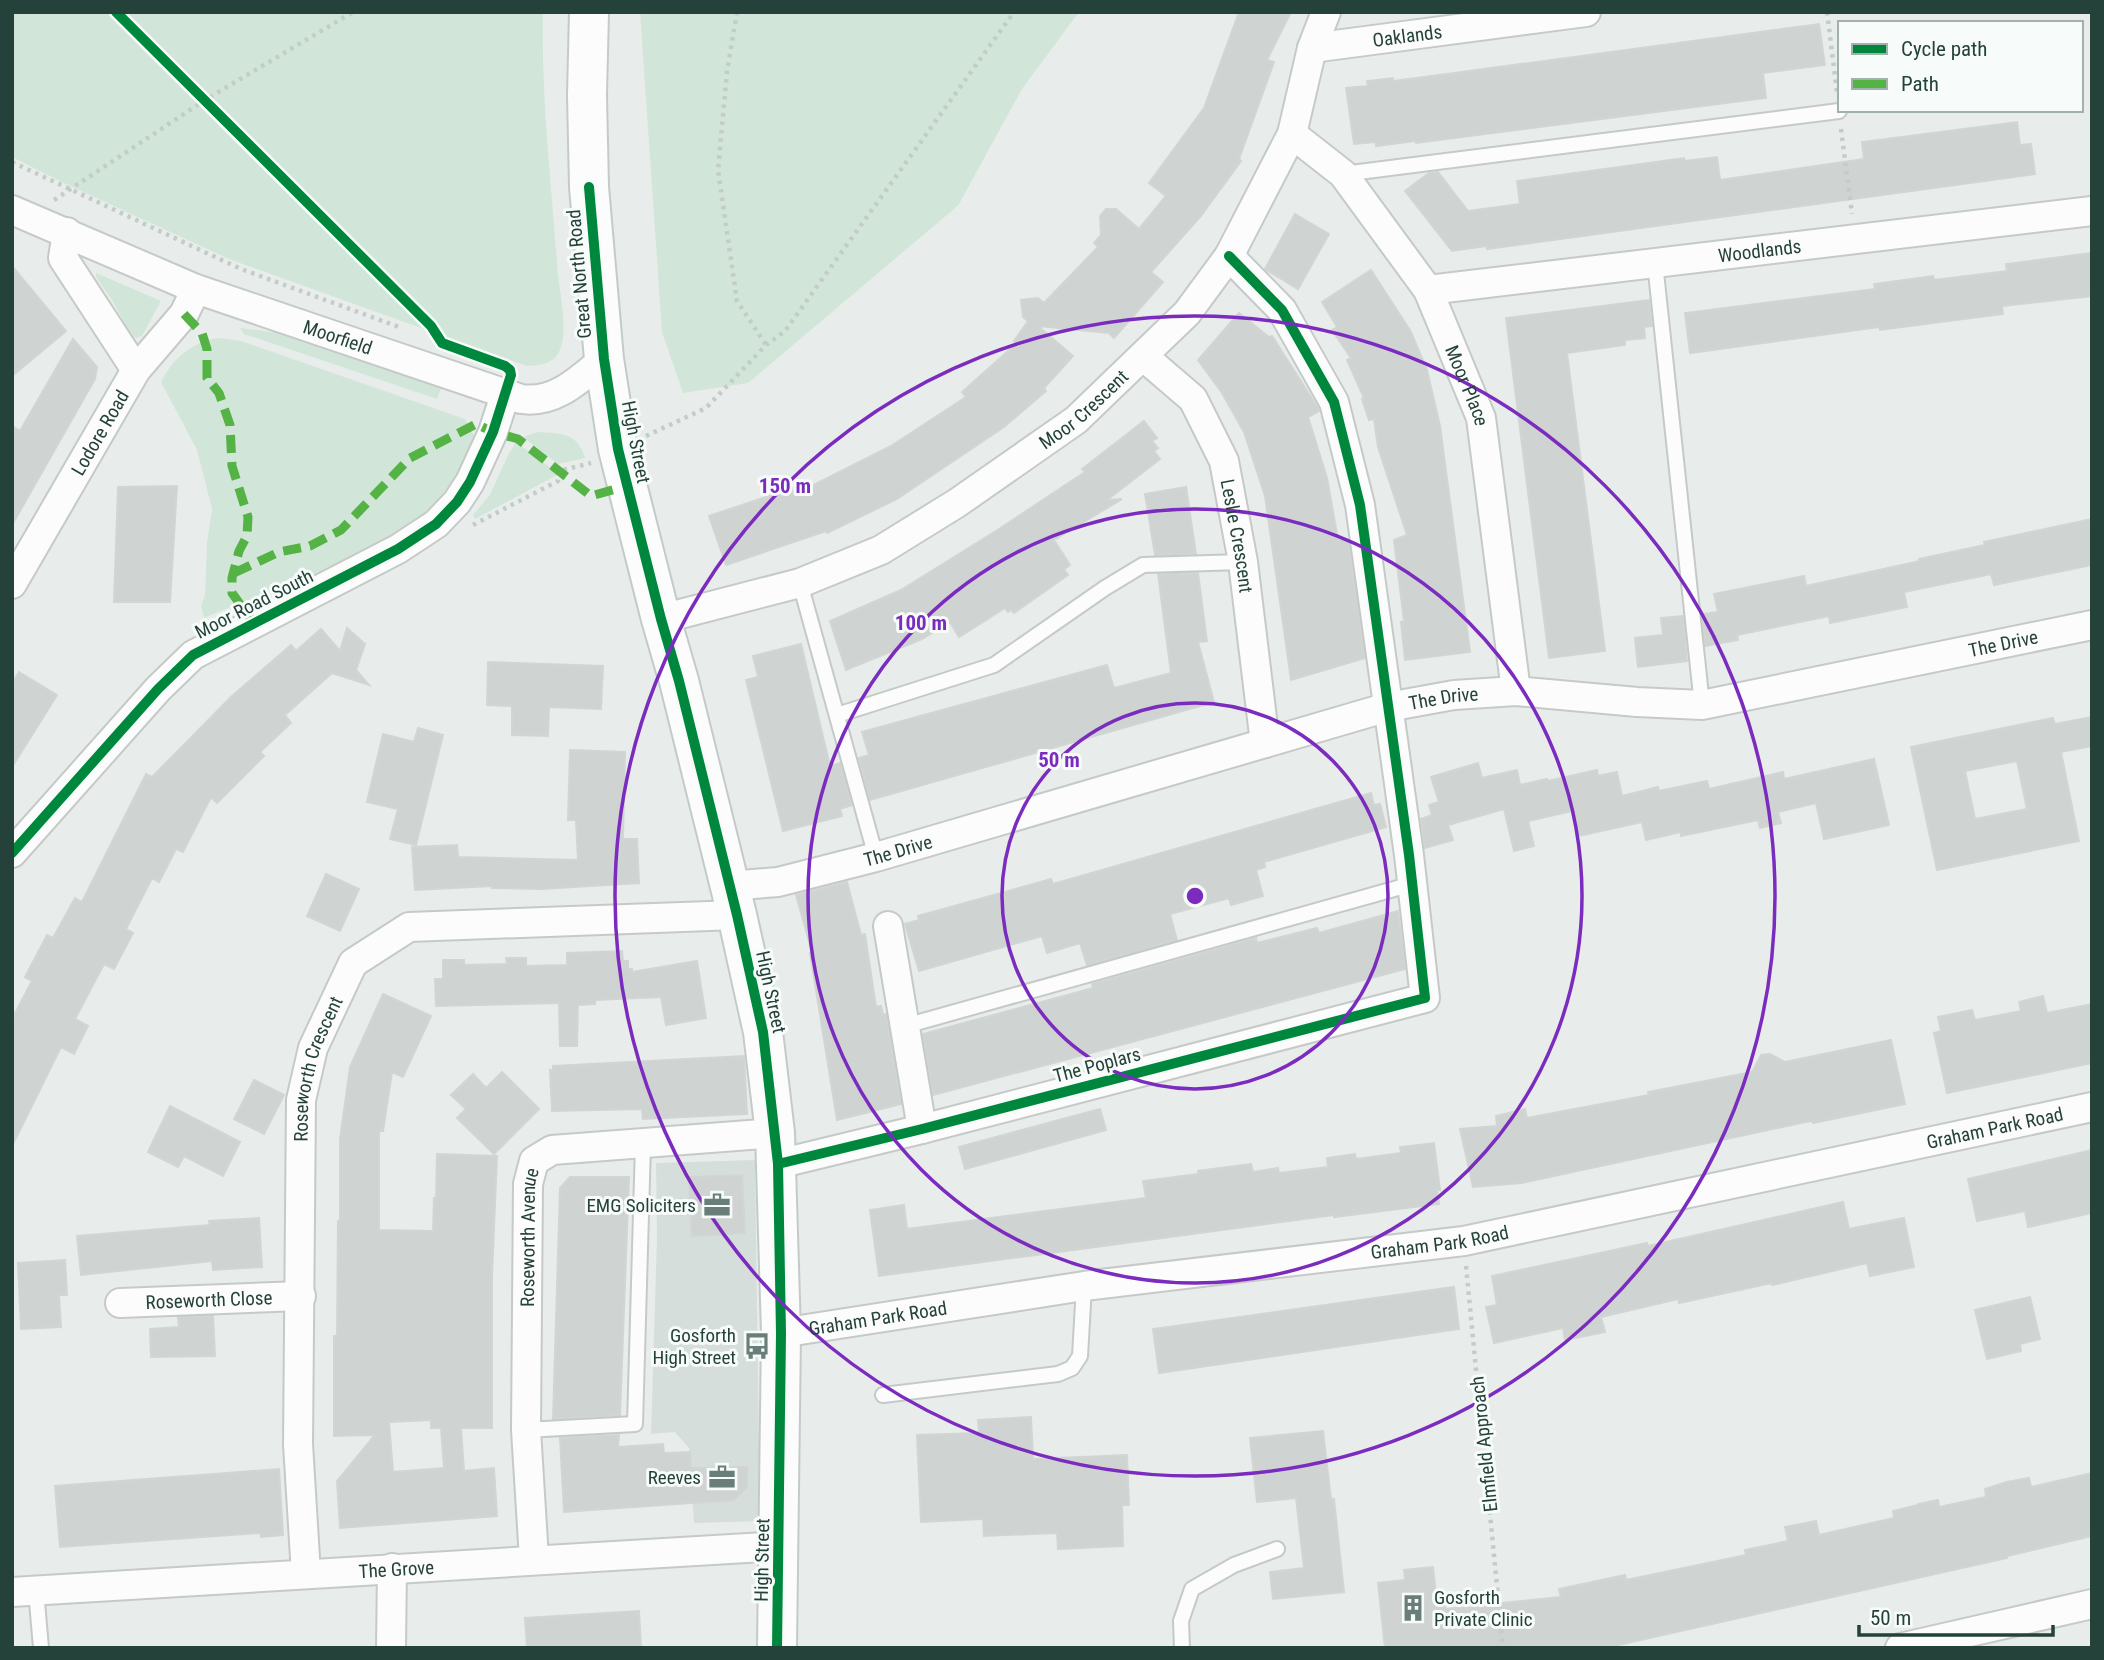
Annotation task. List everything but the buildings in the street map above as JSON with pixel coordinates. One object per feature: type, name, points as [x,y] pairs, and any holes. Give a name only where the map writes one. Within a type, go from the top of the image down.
[{"type":"main road","name":"Great North Road","points":[[590,12],[587,95],[589,187],[604,359]]},
{"type":"main road","name":"High Street","points":[[604,359],[619,452],[661,619],[680,681],[763,1032],[776,1149],[781,1333],[778,1648]]},
{"type":"street","name":"Moor Crescent","points":[[661,619],[800,583],[881,550],[957,503],[1076,420],[1187,313],[1229,256],[1292,134],[1312,48],[1326,12]]},
{"type":"street","name":"Oaklands","points":[[1312,48],[1586,12]]},
{"type":"street","name":"Moor Place","points":[[1292,134],[1343,174],[1428,290],[1481,418],[1516,691]]},
{"type":"street","name":"Woodlands","points":[[1428,290],[2092,211]]},
{"type":"street","name":"Moorfield","points":[[22,214],[197,289],[505,395],[531,401],[551,397],[566,390],[604,359]]},
{"type":"street","points":[[67,232],[63,258],[136,370]]},
{"type":"street","points":[[1229,256],[1282,310],[1334,402],[1360,505],[1412,884]]},
{"type":"street","name":"Lodore Road","points":[[12,583],[136,370],[184,314],[197,289]]},
{"type":"street","name":"Leslie Crescent","points":[[1144,357],[1193,399],[1224,461],[1243,562],[1265,743]]},
{"type":"street","name":"Moor Road South","points":[[12,853],[158,689],[193,655],[398,549],[436,524],[457,502],[470,482],[493,432],[505,395]]},
{"type":"street","name":"The Drive","points":[[733,901],[778,882],[876,857],[1388,707],[1454,695],[1516,691],[1702,705],[2092,625]]},
{"type":"street","name":"The Poplars","points":[[776,1149],[922,1129],[1425,998],[1412,884]]},
{"type":"street","name":"Roseworth Crescent","points":[[306,1574],[298,1444],[301,1100],[313,1048],[354,963],[409,927],[733,901]]},
{"type":"street","points":[[888,926],[922,1129]]},
{"type":"street","name":"Graham Park Road","points":[[781,1333],[1084,1286],[1464,1241],[2092,1107]]},
{"type":"street","name":"Roseworth Avenue","points":[[534,1559],[526,1430],[528,1184],[534,1161],[552,1150],[643,1144],[776,1149]]},
{"type":"street","name":"Roseworth Close","points":[[120,1303],[300,1296]]},
{"type":"street","name":"The Grove","points":[[24,1591],[780,1546]]},
{"type":"street","points":[[391,1648],[392,1568]]},
{"type":"street","points":[[1900,1648],[1937,1644],[2092,1604]]},
{"type":"lane","points":[[1343,174],[1838,111]]},
{"type":"lane","points":[[1655,263],[1702,705]]},
{"type":"lane","points":[[837,715],[993,665],[1143,565],[1243,562]]},
{"type":"lane","points":[[800,583],[876,857]]},
{"type":"lane","points":[[905,1026],[1412,884]]},
{"type":"lane","points":[[526,1430],[635,1424],[643,1144]]},
{"type":"lane","points":[[883,1395],[1058,1374],[1072,1368],[1080,1356],[1084,1286]]},
{"type":"lane","points":[[1182,1648],[1181,1621],[1192,1590],[1234,1565],[1277,1549]]},
{"type":"lane","points":[[24,1591],[41,1648]]},
{"type":"path","points":[[22,214],[68,190],[205,100],[353,12]]},
{"type":"path","points":[[737,12],[727,72],[718,170],[737,301],[766,345]]},
{"type":"path","points":[[443,516],[458,532],[558,481],[559,471],[619,452],[706,408],[766,345],[785,331],[1014,12]]},
{"type":"path","points":[[195,90],[215,110]]},
{"type":"path","points":[[12,162],[241,269],[404,329]]},
{"type":"shaded area","points":[[755,1160],[760,1521],[694,1523],[689,1448],[675,1432],[651,1434],[657,1238],[656,1163]]},
{"type":"green space","points":[[12,12],[543,12],[547,138],[563,321],[559,352],[549,362],[527,366],[229,259],[12,157]]},
{"type":"green space","points":[[640,12],[1079,12],[1022,89],[954,209],[748,383],[683,393],[662,332]]},
{"type":"green space","points":[[96,273],[161,301],[142,336],[136,338],[131,335]]},
{"type":"green space","points":[[240,328],[290,334],[442,386],[437,399],[244,334]]},
{"type":"green space","points":[[219,338],[241,341],[465,419],[475,437],[462,472],[437,503],[403,529],[364,552],[321,572],[204,618],[201,606],[205,595],[207,542],[212,509],[197,450],[161,382],[184,352]]},
{"type":"green space","points":[[538,432],[568,436],[578,444],[585,458],[558,464],[523,437]]},
{"type":"green space","points":[[516,442],[559,474],[475,519],[473,515],[490,495]]},
{"type":"marked path","points":[[184,314],[202,333],[207,349],[207,378],[219,393],[230,425],[232,466],[248,517],[247,536],[239,551],[232,578],[232,593],[253,622]]},
{"type":"marked path","points":[[234,573],[279,552],[310,546],[341,530],[410,458],[476,424],[518,439],[591,496],[626,486]]},
{"type":"cycle path","points":[[12,853],[158,689],[193,655],[398,549],[436,524],[457,502],[470,482],[493,432],[511,375],[505,366],[442,343],[431,326],[116,12]]},
{"type":"cycle path","points":[[589,187],[604,359],[618,449],[679,681],[763,1032],[778,1164],[781,1333],[777,1648]]},
{"type":"cycle path","points":[[778,1164],[1425,998],[1409,855],[1360,505],[1334,402],[1282,310],[1229,256]]},
{"type":"place","name":"EMG Soliciters","points":[[717,1205]]},
{"type":"place","name":"Gosforth High Street","points":[[757,1346]]},
{"type":"place","name":"Reeves","points":[[722,1477]]},
{"type":"place","name":"Gosforth Private Clinic","points":[[1413,1608]]}]
